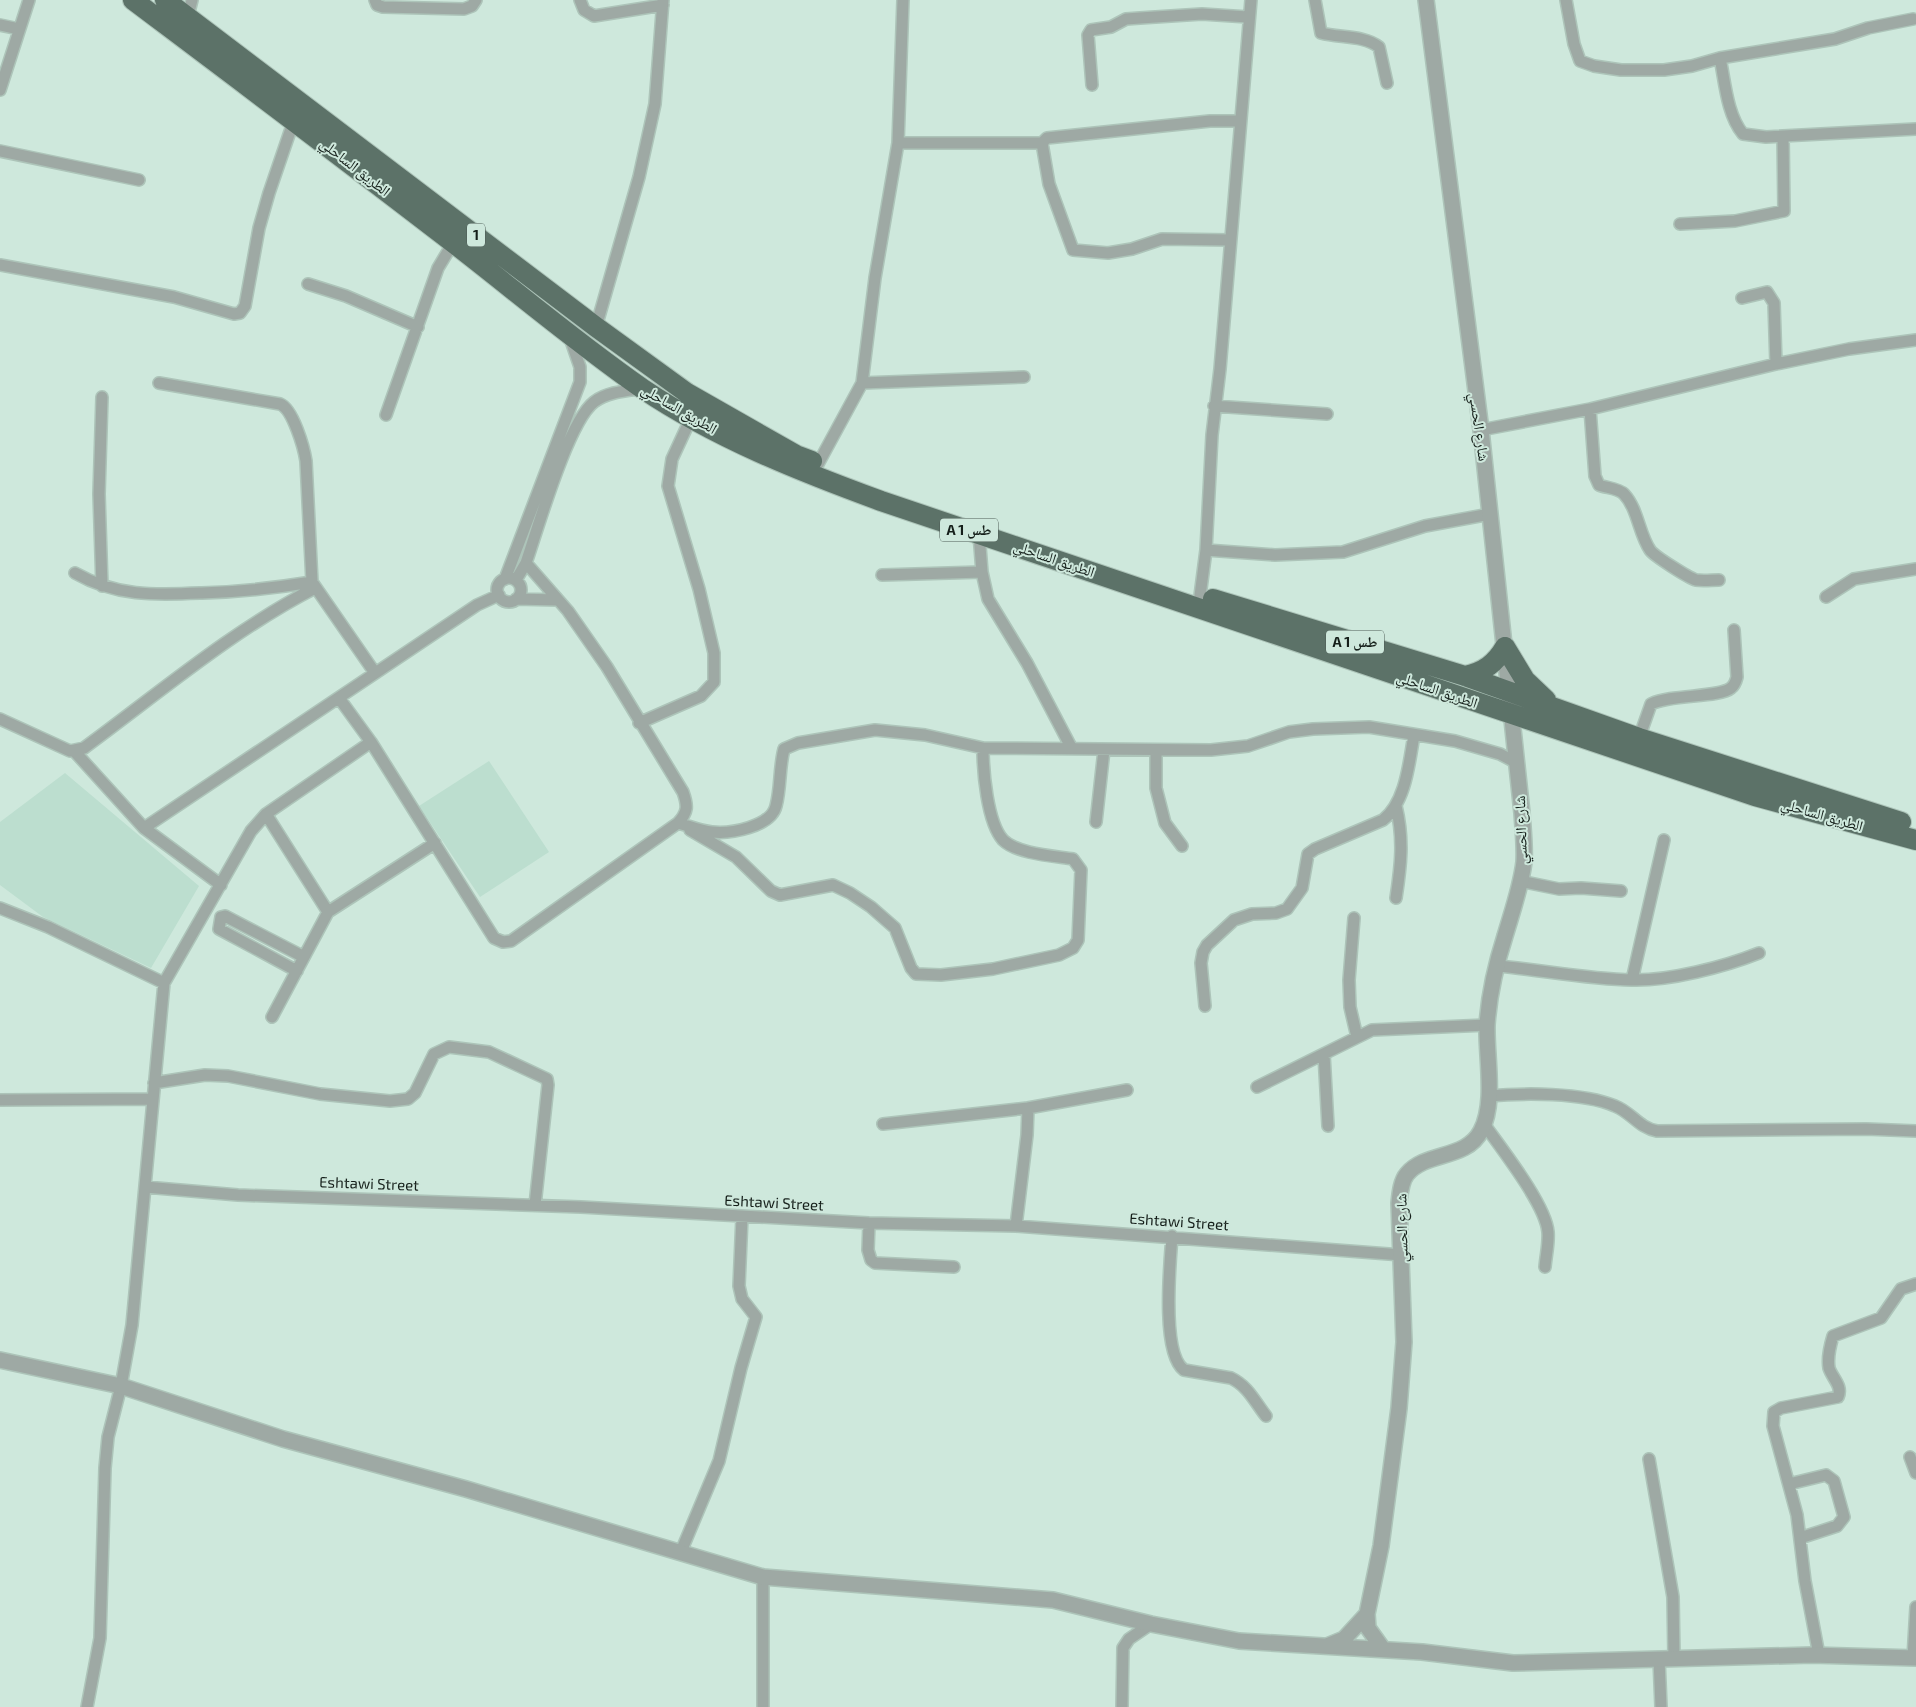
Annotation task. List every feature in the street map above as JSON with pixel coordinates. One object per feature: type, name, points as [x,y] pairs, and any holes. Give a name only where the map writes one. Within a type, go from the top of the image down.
[{"type":"highway","name":"الطريق الساحلي","points":[[133,0],[294,120],[569,334],[644,389],[691,418],[793,468],[980,534],[1754,796],[1916,840]]},
{"type":"highway","name":"الطريق الساحلي","points":[[165,0],[190,8],[596,327],[687,392],[796,455],[1200,596],[1465,676],[1554,706],[1639,738],[1877,816],[1916,826]]},
{"type":"highway","points":[[1465,676],[1485,670],[1500,656],[1505,647],[1525,680],[1554,706]]},
{"type":"street","points":[[0,90],[29,0]]},
{"type":"street","points":[[375,0],[378,5],[383,7],[464,9],[472,6],[476,0]]},
{"type":"street","points":[[580,0],[584,10],[594,16],[663,2],[654,104],[639,177],[596,327]]},
{"type":"street","points":[[818,464],[862,383],[874,278],[898,144],[903,0]]},
{"type":"street","points":[[1200,596],[1206,550],[1214,406],[1220,369],[1239,121],[1251,0]]},
{"type":"street","points":[[1315,0],[1321,33],[1374,43],[1379,47],[1387,82]]},
{"type":"street","name":"شارع الحسي","points":[[1367,1614],[1381,1546],[1399,1408],[1404,1342],[1400,1190],[1407,1174],[1434,1158],[1464,1148],[1473,1142],[1484,1124],[1488,1096],[1488,1025],[1498,966],[1520,881],[1524,847],[1517,763],[1481,430],[1426,0]]},
{"type":"street","points":[[1566,0],[1574,44],[1580,61],[1585,64],[1622,70],[1664,70],[1692,66],[1720,58],[1835,39],[1868,28],[1913,19]]},
{"type":"street","points":[[1092,85],[1088,35],[1091,30],[1111,27],[1126,19],[1202,14],[1248,17]]},
{"type":"street","points":[[0,25],[19,29]]},
{"type":"street","points":[[1720,58],[1736,127],[1743,134],[1750,136],[1784,136],[1916,129]]},
{"type":"street","points":[[0,265],[174,297],[234,314],[240,313],[245,306],[259,228],[294,120]]},
{"type":"street","points":[[898,144],[1042,142],[1047,138],[1210,122],[1239,121]]},
{"type":"street","points":[[1680,224],[1736,221],[1784,211],[1784,136]]},
{"type":"street","points":[[1042,142],[1048,184],[1073,250],[1108,253],[1132,249],[1162,240],[1230,240]]},
{"type":"street","points":[[0,151],[140,180]]},
{"type":"street","points":[[386,415],[438,268],[454,243]]},
{"type":"street","points":[[308,284],[346,296],[418,327]]},
{"type":"street","points":[[1742,298],[1767,292],[1772,297],[1774,303],[1776,364]]},
{"type":"street","points":[[514,582],[580,382],[580,368],[569,334]]},
{"type":"street","points":[[1481,430],[1590,409],[1776,364],[1850,349],[1916,340]]},
{"type":"street","points":[[862,383],[1024,377]]},
{"type":"street","points":[[159,383],[280,404],[286,408],[304,447],[314,585],[375,673]]},
{"type":"street","points":[[514,582],[526,563],[568,444],[584,413],[595,401],[610,394],[644,389]]},
{"type":"street","points":[[102,397],[99,494],[102,586]]},
{"type":"street","points":[[1214,406],[1327,414]]},
{"type":"street","points":[[1590,409],[1596,481],[1599,485],[1610,490],[1618,489],[1623,493],[1641,525],[1646,544],[1653,554],[1694,580],[1719,580]]},
{"type":"street","points":[[639,723],[701,696],[714,682],[714,653],[699,588],[668,486],[672,459],[681,435],[691,418]]},
{"type":"street","points":[[1206,550],[1275,556],[1343,552],[1425,526],[1490,514]]},
{"type":"street","points":[[980,534],[982,572],[988,599],[1026,663],[1071,747]]},
{"type":"street","points":[[338,698],[370,742],[494,938],[503,942],[511,941],[678,823],[688,806],[683,792],[639,723],[607,667],[568,611],[526,563]]},
{"type":"street","points":[[1826,598],[1854,579],[1916,569]]},
{"type":"street","points":[[882,575],[982,572]]},
{"type":"street","points":[[75,573],[102,586],[157,596],[261,591],[314,585]]},
{"type":"street","points":[[540,581],[514,582],[498,586],[499,595],[507,601],[516,599],[558,600]]},
{"type":"street","points":[[514,582],[521,593],[516,599]]},
{"type":"street","points":[[75,752],[84,748],[267,616],[314,585]]},
{"type":"street","points":[[144,828],[477,605],[499,595]]},
{"type":"street","points":[[1639,738],[1651,704],[1668,698],[1726,691],[1735,683],[1737,677],[1734,630]]},
{"type":"street","points":[[0,719],[75,752],[144,828],[221,885]]},
{"type":"street","points":[[678,823],[712,832],[745,830],[767,819],[776,809],[784,748],[798,743],[875,730],[925,734],[983,748],[1071,747],[1156,751],[1212,750],[1248,746],[1289,732],[1369,727],[1455,742],[1488,750],[1517,763]]},
{"type":"street","points":[[1205,1006],[1201,963],[1202,952],[1207,945],[1234,920],[1252,914],[1276,913],[1287,909],[1302,888],[1308,854],[1315,849],[1383,820],[1392,813],[1406,774],[1414,735]]},
{"type":"street","points":[[87,1707],[100,1638],[105,1468],[108,1437],[122,1386],[132,1325],[164,983],[251,830],[266,814],[370,742]]},
{"type":"street","points":[[678,823],[736,857],[771,891],[780,895],[833,885],[871,906],[895,928],[911,968],[916,974],[941,975],[993,968],[1059,954],[1073,948],[1078,940],[1081,870],[1073,859],[1045,855],[1018,848],[1004,841],[997,830],[985,788],[983,748]]},
{"type":"street","points":[[1096,822],[1104,750]]},
{"type":"street","points":[[1156,751],[1156,788],[1165,823],[1182,846]]},
{"type":"street","points":[[1396,806],[1402,829],[1401,864],[1396,898]]},
{"type":"street","points":[[266,814],[328,912]]},
{"type":"street","points":[[1632,980],[1664,840]]},
{"type":"street","points":[[272,1017],[328,912],[434,843]]},
{"type":"street","points":[[1520,881],[1559,889],[1581,888],[1621,891]]},
{"type":"street","points":[[0,908],[48,927],[164,983]]},
{"type":"street","points":[[297,971],[218,929],[221,918],[225,916],[304,957]]},
{"type":"street","points":[[1354,918],[1349,980],[1350,1007],[1357,1037]]},
{"type":"street","points":[[1498,966],[1597,978],[1632,980],[1724,966],[1759,953]]},
{"type":"street","points":[[1257,1087],[1372,1030],[1404,1027],[1488,1025]]},
{"type":"street","points":[[154,1083],[205,1076],[228,1076],[320,1094],[390,1100],[408,1099],[415,1093],[427,1064],[438,1050],[449,1047],[489,1052],[547,1079],[548,1085],[534,1205]]},
{"type":"street","points":[[1324,1054],[1328,1126]]},
{"type":"street","points":[[883,1124],[1028,1108],[1127,1090]]},
{"type":"street","points":[[1488,1096],[1555,1094],[1608,1103],[1620,1108],[1644,1127],[1658,1131],[1866,1129],[1916,1131]]},
{"type":"street","points":[[0,1100],[153,1099]]},
{"type":"street","points":[[1016,1226],[1027,1135],[1028,1108]]},
{"type":"street","points":[[1484,1124],[1523,1181],[1547,1224],[1548,1239],[1545,1267]]},
{"type":"street","name":"Eshtawi Street","points":[[144,1187],[238,1195],[534,1205],[869,1223],[1016,1226],[1172,1236],[1402,1255]]},
{"type":"street","points":[[680,1554],[719,1460],[741,1368],[756,1317],[742,1299],[739,1286],[742,1217]]},
{"type":"street","points":[[869,1223],[868,1250],[871,1260],[875,1263],[954,1267]]},
{"type":"street","points":[[1172,1236],[1167,1295],[1174,1349],[1179,1367],[1184,1370],[1231,1378],[1238,1381],[1246,1387],[1266,1416]]},
{"type":"street","points":[[1820,1655],[1805,1581],[1800,1538],[1789,1484],[1777,1447],[1773,1426],[1774,1412],[1781,1408],[1838,1397],[1840,1392],[1839,1385],[1829,1367],[1829,1347],[1833,1336],[1881,1318],[1902,1289],[1916,1284]]},
{"type":"street","points":[[0,1360],[122,1386],[283,1439],[466,1489],[680,1554],[763,1577],[1053,1600],[1151,1624],[1239,1641],[1422,1652],[1513,1663],[1820,1655],[1914,1658],[1916,1607]]},
{"type":"street","points":[[1910,1457],[1916,1473]]},
{"type":"street","points":[[1649,1459],[1672,1590],[1661,1707]]},
{"type":"street","points":[[1789,1484],[1826,1475],[1834,1481],[1844,1517],[1837,1526],[1800,1538]]},
{"type":"street","points":[[763,1577],[764,1707]]},
{"type":"street","points":[[1323,1647],[1344,1638],[1367,1614]]},
{"type":"street","points":[[1367,1614],[1368,1628],[1383,1649]]},
{"type":"street","points":[[1122,1707],[1123,1648],[1129,1638],[1151,1624]]},
{"type":"shaded area","points":[[489,761],[549,852],[480,897],[419,806]]},
{"type":"shaded area","points":[[65,773],[199,886],[151,968],[43,917],[0,885],[0,822]]}]
